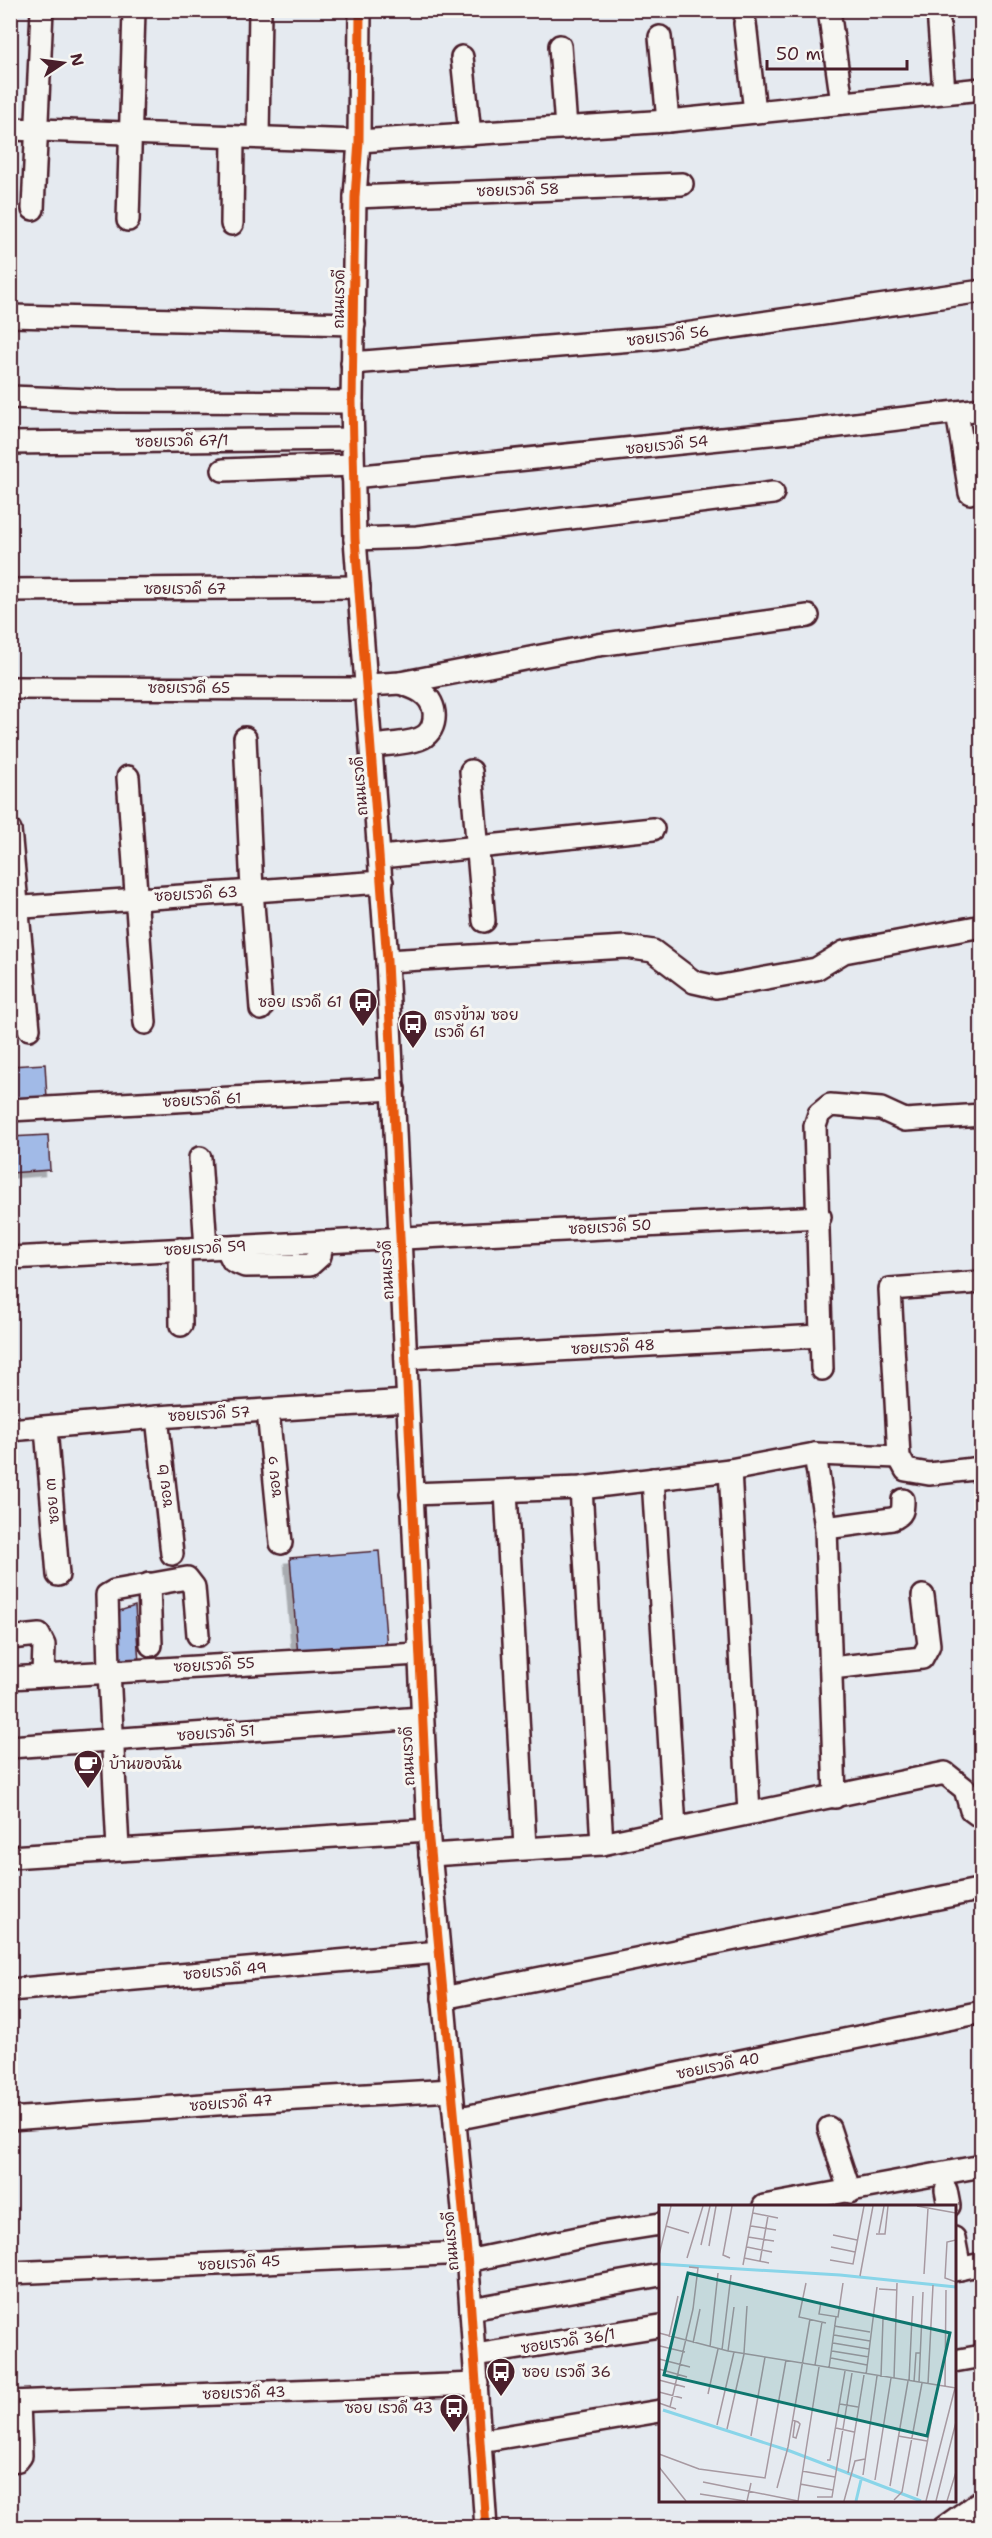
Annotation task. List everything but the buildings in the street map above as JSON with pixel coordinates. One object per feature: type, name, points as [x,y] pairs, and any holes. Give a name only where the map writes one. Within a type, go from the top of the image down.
[{"type":"street","points":[[33,209],[42,10]]},
{"type":"street","points":[[128,220],[134,10]]},
{"type":"street","points":[[258,137],[260,10]]},
{"type":"street","name":"ถนนเรวดี","points":[[360,10],[359,141],[355,197],[351,402],[355,539],[381,857],[387,961],[428,1830],[467,2257],[486,2528]]},
{"type":"street","points":[[938,10],[944,92]]},
{"type":"street","points":[[830,17],[842,103]]},
{"type":"street","points":[[745,23],[755,112]]},
{"type":"street","points":[[660,37],[668,122]]},
{"type":"street","points":[[560,46],[566,128]]},
{"type":"street","points":[[462,57],[470,134]]},
{"type":"street","points":[[10,129],[359,141],[668,122],[981,88]]},
{"type":"street","points":[[231,224],[232,137]]},
{"type":"street","name":"ซอยเรวดี 58","points":[[355,197],[681,184]]},
{"type":"street","name":"ซอยเรวดี 56","points":[[352,363],[657,338],[981,291]]},
{"type":"street","points":[[10,316],[354,324]]},
{"type":"street","points":[[10,397],[118,401],[351,402]]},
{"type":"street","name":"ซอยเรวดี 54","points":[[223,470],[353,471],[788,432],[981,409]]},
{"type":"street","points":[[957,412],[970,494]]},
{"type":"street","name":"ซอยเรวดี 67/1","points":[[10,442],[352,439]]},
{"type":"street","points":[[355,539],[417,537],[773,493]]},
{"type":"street","name":"ซอยเรวดี 67","points":[[10,590],[358,587]]},
{"type":"street","name":"ซอยเรวดี 65","points":[[10,688],[368,687],[400,683],[598,645],[808,616]]},
{"type":"street","points":[[372,746],[421,739],[434,724],[435,713],[431,701],[424,694],[400,683]]},
{"type":"street","points":[[245,738],[252,890],[261,1008]]},
{"type":"street","points":[[471,771],[484,921]]},
{"type":"street","points":[[128,777],[145,1023]]},
{"type":"street","points":[[381,857],[653,829]]},
{"type":"street","points":[[10,830],[14,907],[29,1029]]},
{"type":"street","name":"ซอยเรวดี 63","points":[[14,907],[382,882]]},
{"type":"street","points":[[387,961],[626,947],[653,951],[694,982],[716,987],[816,969],[844,952],[981,926]]},
{"type":"street","name":"ซอยเรวดี 61","points":[[10,1110],[394,1089]]},
{"type":"street","points":[[822,1369],[820,1217],[815,1126],[819,1114],[830,1105],[881,1109],[905,1120],[981,1115]]},
{"type":"street","points":[[200,1158],[216,1247]]},
{"type":"street","name":"ซอยเรวดี 50","points":[[400,1238],[820,1217]]},
{"type":"street","name":"ซอยเรวดี 59","points":[[10,1258],[400,1238]]},
{"type":"street","points":[[180,1250],[181,1325]]},
{"type":"street","points":[[981,1282],[890,1289],[898,1457],[906,1470],[928,1474],[981,1468]]},
{"type":"street","name":"ซอยเรวดี 48","points":[[406,1358],[820,1336]]},
{"type":"street","name":"ซอยเรวดี 57","points":[[10,1430],[158,1417],[407,1401]]},
{"type":"street","name":"ซอย ๑","points":[[268,1411],[281,1543]]},
{"type":"street","name":"ซอย ๒","points":[[158,1417],[172,1554]]},
{"type":"street","name":"ซอย ๓","points":[[46,1428],[58,1575]]},
{"type":"street","points":[[411,1494],[581,1488],[730,1470],[815,1454],[898,1457]]},
{"type":"street","points":[[815,1454],[826,1528],[835,1797]]},
{"type":"street","points":[[730,1470],[748,1813]]},
{"type":"street","points":[[653,1479],[675,1828]]},
{"type":"street","points":[[581,1488],[602,1844]]},
{"type":"street","points":[[506,1491],[525,1847]]},
{"type":"street","points":[[826,1528],[892,1519],[900,1516],[903,1500]]},
{"type":"street","points":[[118,1849],[107,1595],[114,1591],[180,1578],[191,1581],[194,1587],[198,1635]]},
{"type":"street","points":[[149,1584],[151,1645]]},
{"type":"street","points":[[831,1668],[922,1658],[929,1645],[923,1596]]},
{"type":"street","points":[[10,1638],[39,1635],[44,1645],[43,1675]]},
{"type":"street","name":"ซอยเรวดี 55","points":[[10,1678],[418,1654]]},
{"type":"street","name":"ซอยเรวดี 51","points":[[10,1747],[421,1718]]},
{"type":"street","points":[[430,1855],[525,1847],[602,1844],[945,1773],[964,1790],[971,1810],[981,1818]]},
{"type":"street","points":[[10,1857],[428,1830]]},
{"type":"street","points":[[443,1998],[978,1890],[981,1892]]},
{"type":"street","name":"ซอยเรวดี 49","points":[[10,1990],[439,1952]]},
{"type":"street","name":"ซอยเรวดี 40","points":[[455,2119],[981,2012]]},
{"type":"street","name":"ซอยเรวดี 47","points":[[10,2119],[452,2090]]},
{"type":"street","points":[[829,2128],[850,2192]]},
{"type":"street","points":[[770,2205],[981,2166]]},
{"type":"street","name":"ซอยเรวดี 45","points":[[10,2273],[467,2257],[659,2224]]},
{"type":"street","points":[[957,2269],[981,2264]]},
{"type":"street","points":[[471,2309],[659,2275]]},
{"type":"street","name":"ซอยเรวดี 36/1","points":[[475,2355],[659,2326]]},
{"type":"street","points":[[956,2361],[981,2356]]},
{"type":"street","name":"ซอยเรวดี 43","points":[[15,2402],[477,2384]]},
{"type":"street","points":[[10,2461],[18,2460],[21,2456],[16,2436],[15,2402]]},
{"type":"street","points":[[480,2441],[659,2410]]},
{"type":"street","points":[[943,2528],[981,2500]]},
{"type":"cycle path","points":[[360,10],[352,402],[355,539],[387,961],[428,1830],[467,2253],[486,2528]]},
{"type":"place","name":"ซอย เรวดี 61","points":[[363,1028]]},
{"type":"place","name":"ตรงข้าม ซอย เรวดี 61","points":[[413,1050]]},
{"type":"place","name":"บ้านของฉัน","points":[[88,1790]]},
{"type":"place","name":"ซอย เรวดี 36","points":[[501,2398]]},
{"type":"place","name":"ซอย เรวดี 43","points":[[454,2434]]}]
